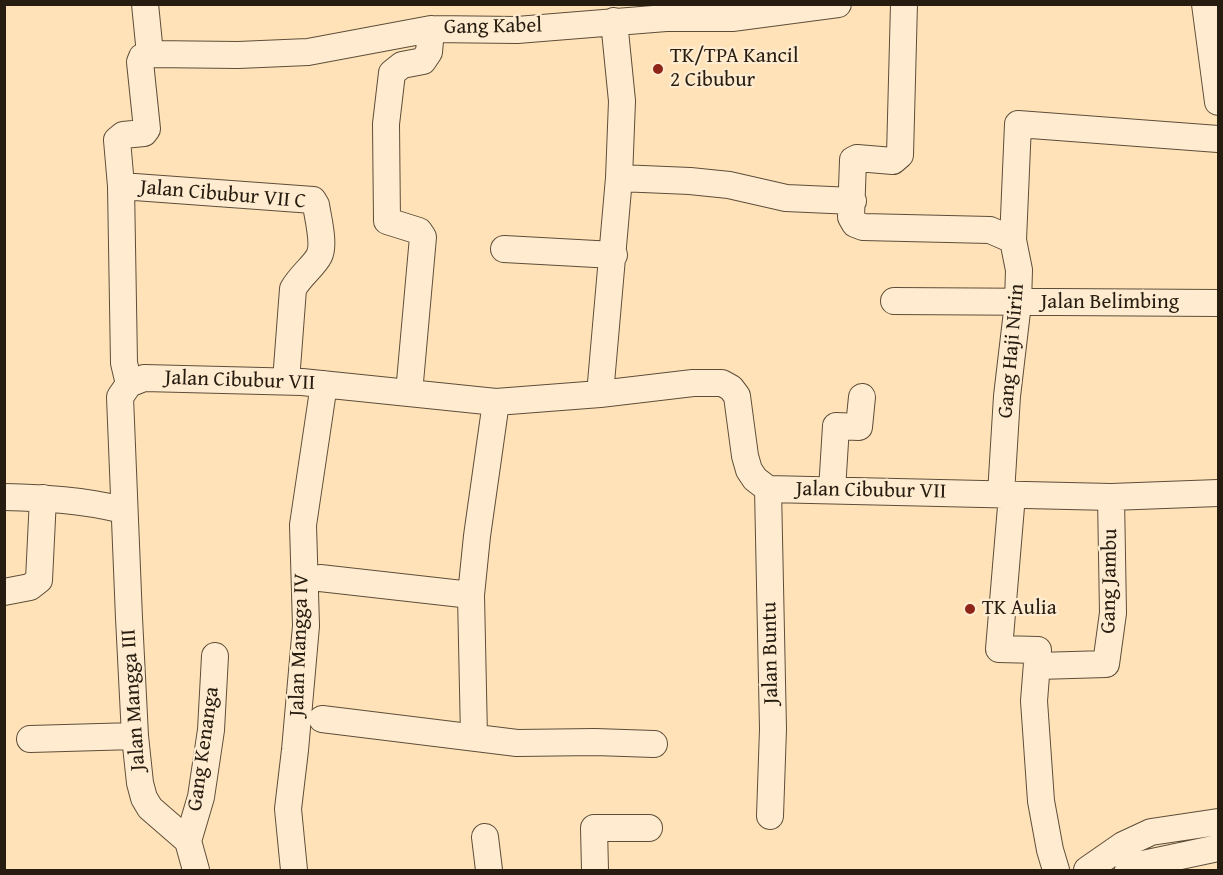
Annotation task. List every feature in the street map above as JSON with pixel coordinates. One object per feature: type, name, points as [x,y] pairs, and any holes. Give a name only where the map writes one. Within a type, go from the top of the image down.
[{"type":"street","points":[[4,497],[93,502],[123,510],[120,397],[129,384],[124,363],[121,186],[117,140],[123,135],[144,134],[147,129],[140,62],[142,57],[150,54],[145,4]]},
{"type":"street","name":"Gang Kabel","points":[[150,54],[238,55],[308,52],[431,28],[517,30],[666,18],[732,18],[838,4]]},
{"type":"street","points":[[904,4],[900,155],[893,161],[853,160],[851,217],[855,224],[863,227],[990,230],[1013,240]]},
{"type":"street","points":[[1205,4],[1218,102]]},
{"type":"street","points":[[600,394],[614,255],[622,101],[614,21]]},
{"type":"street","points":[[409,393],[423,237],[419,231],[387,221],[386,124],[392,73],[402,65],[423,61],[429,52],[431,28]]},
{"type":"street","name":"Gang Haji Nirin","points":[[1038,666],[1038,650],[999,649],[1007,495],[1007,396],[1018,303],[1019,270],[1013,240],[1018,124],[1218,139]]},
{"type":"street","points":[[619,178],[690,181],[729,185],[786,198],[853,201]]},
{"type":"street","name":"Jalan Cibubur VII C","points":[[121,186],[313,200],[316,205],[322,246],[320,255],[293,289],[290,302],[286,381]]},
{"type":"street","points":[[504,249],[614,255]]},
{"type":"street","name":"Jalan Belimbing","points":[[894,301],[1218,303]]},
{"type":"street","name":"Jalan Cibubur VII","points":[[129,384],[144,378],[286,381],[496,402],[600,394],[693,383],[722,383],[737,396],[749,470],[755,479],[768,489],[1111,497],[1218,493]]},
{"type":"street","name":"Jalan Mangga IV","points":[[294,870],[288,809],[306,626],[303,525],[324,384]]},
{"type":"street","points":[[832,490],[836,426],[859,427],[862,397]]},
{"type":"street","points":[[474,737],[471,595],[496,402]]},
{"type":"street","name":"Jalan Buntu","points":[[768,489],[773,729],[770,816]]},
{"type":"street","name":"Gang Jambu","points":[[1038,666],[1106,664],[1113,613],[1111,497]]},
{"type":"street","points":[[4,592],[30,587],[39,580],[43,498]]},
{"type":"street","name":"Jalan Mangga III","points":[[123,510],[135,736],[140,783],[144,798],[150,808],[188,841]]},
{"type":"street","points":[[320,578],[471,595]]},
{"type":"street","name":"Gang Kenanga","points":[[188,841],[201,797],[211,730],[215,656]]},
{"type":"street","points":[[1038,666],[1034,701],[1041,801],[1056,870]]},
{"type":"street","points":[[322,719],[517,743],[654,744]]},
{"type":"street","points":[[30,739],[135,736]]},
{"type":"street","points":[[1087,870],[1123,845],[1151,832],[1218,822]]},
{"type":"street","points":[[595,870],[594,828],[649,828]]},
{"type":"street","points":[[485,837],[489,870]]},
{"type":"street","points":[[188,841],[196,870]]},
{"type":"street","points":[[1128,870],[1143,864],[1218,848]]},
{"type":"place","name":"TK/TPA Kancil 2 Cibubur","points":[[658,69]]},
{"type":"place","name":"TK Aulia","points":[[970,609]]}]
